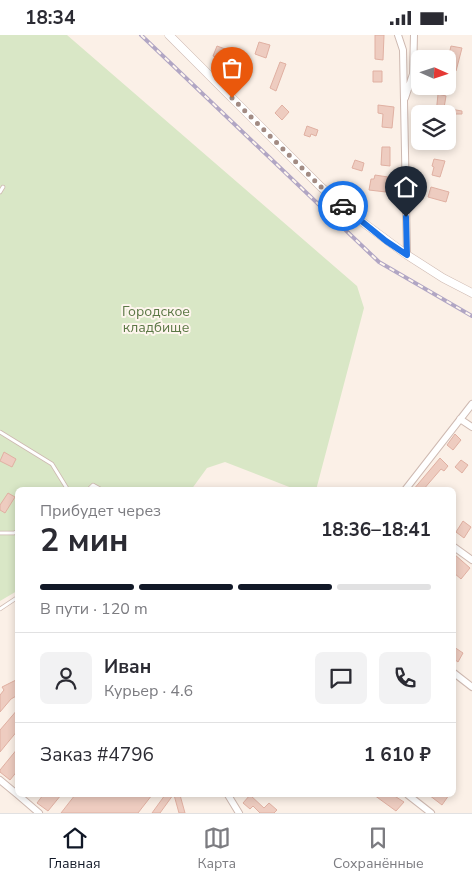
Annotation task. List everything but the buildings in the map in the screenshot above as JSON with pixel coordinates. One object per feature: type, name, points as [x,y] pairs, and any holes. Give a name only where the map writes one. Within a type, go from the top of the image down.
[{"type":"street","points":[[168,35],[321,187],[357,218],[407,255],[443,278],[472,293]]},
{"type":"street","points":[[398,35],[403,50],[407,255]]},
{"type":"street","points":[[403,104],[414,74],[414,35]]},
{"type":"street","points":[[407,487],[472,404]]},
{"type":"street","points":[[460,419],[472,427]]},
{"type":"street","points":[[456,548],[472,560]]},
{"type":"street","points":[[456,675],[472,687]]},
{"type":"street","points":[[0,780],[15,792]]},
{"type":"street","points":[[20,797],[40,813]]},
{"type":"street","points":[[229,797],[239,813]]},
{"type":"street","points":[[411,797],[431,813]]},
{"type":"lane","points":[[0,192],[3,187]]},
{"type":"lane","points":[[0,432],[52,464],[66,487]]},
{"type":"lane","points":[[0,533],[15,531]]},
{"type":"lane","points":[[0,609],[15,599]]},
{"type":"green space","name":"Городское кладбище","points":[[0,35],[67,35],[357,286],[364,308],[317,487],[289,487],[225,462],[207,468],[193,487],[15,487],[15,592],[0,601]]},
{"type":"railway","points":[[141,35],[379,262],[472,316]]},
{"type":"way so far","points":[[232,98],[321,187],[343,206]]},
{"type":"route","points":[[343,206],[386,241],[407,255],[406,217]]}]
